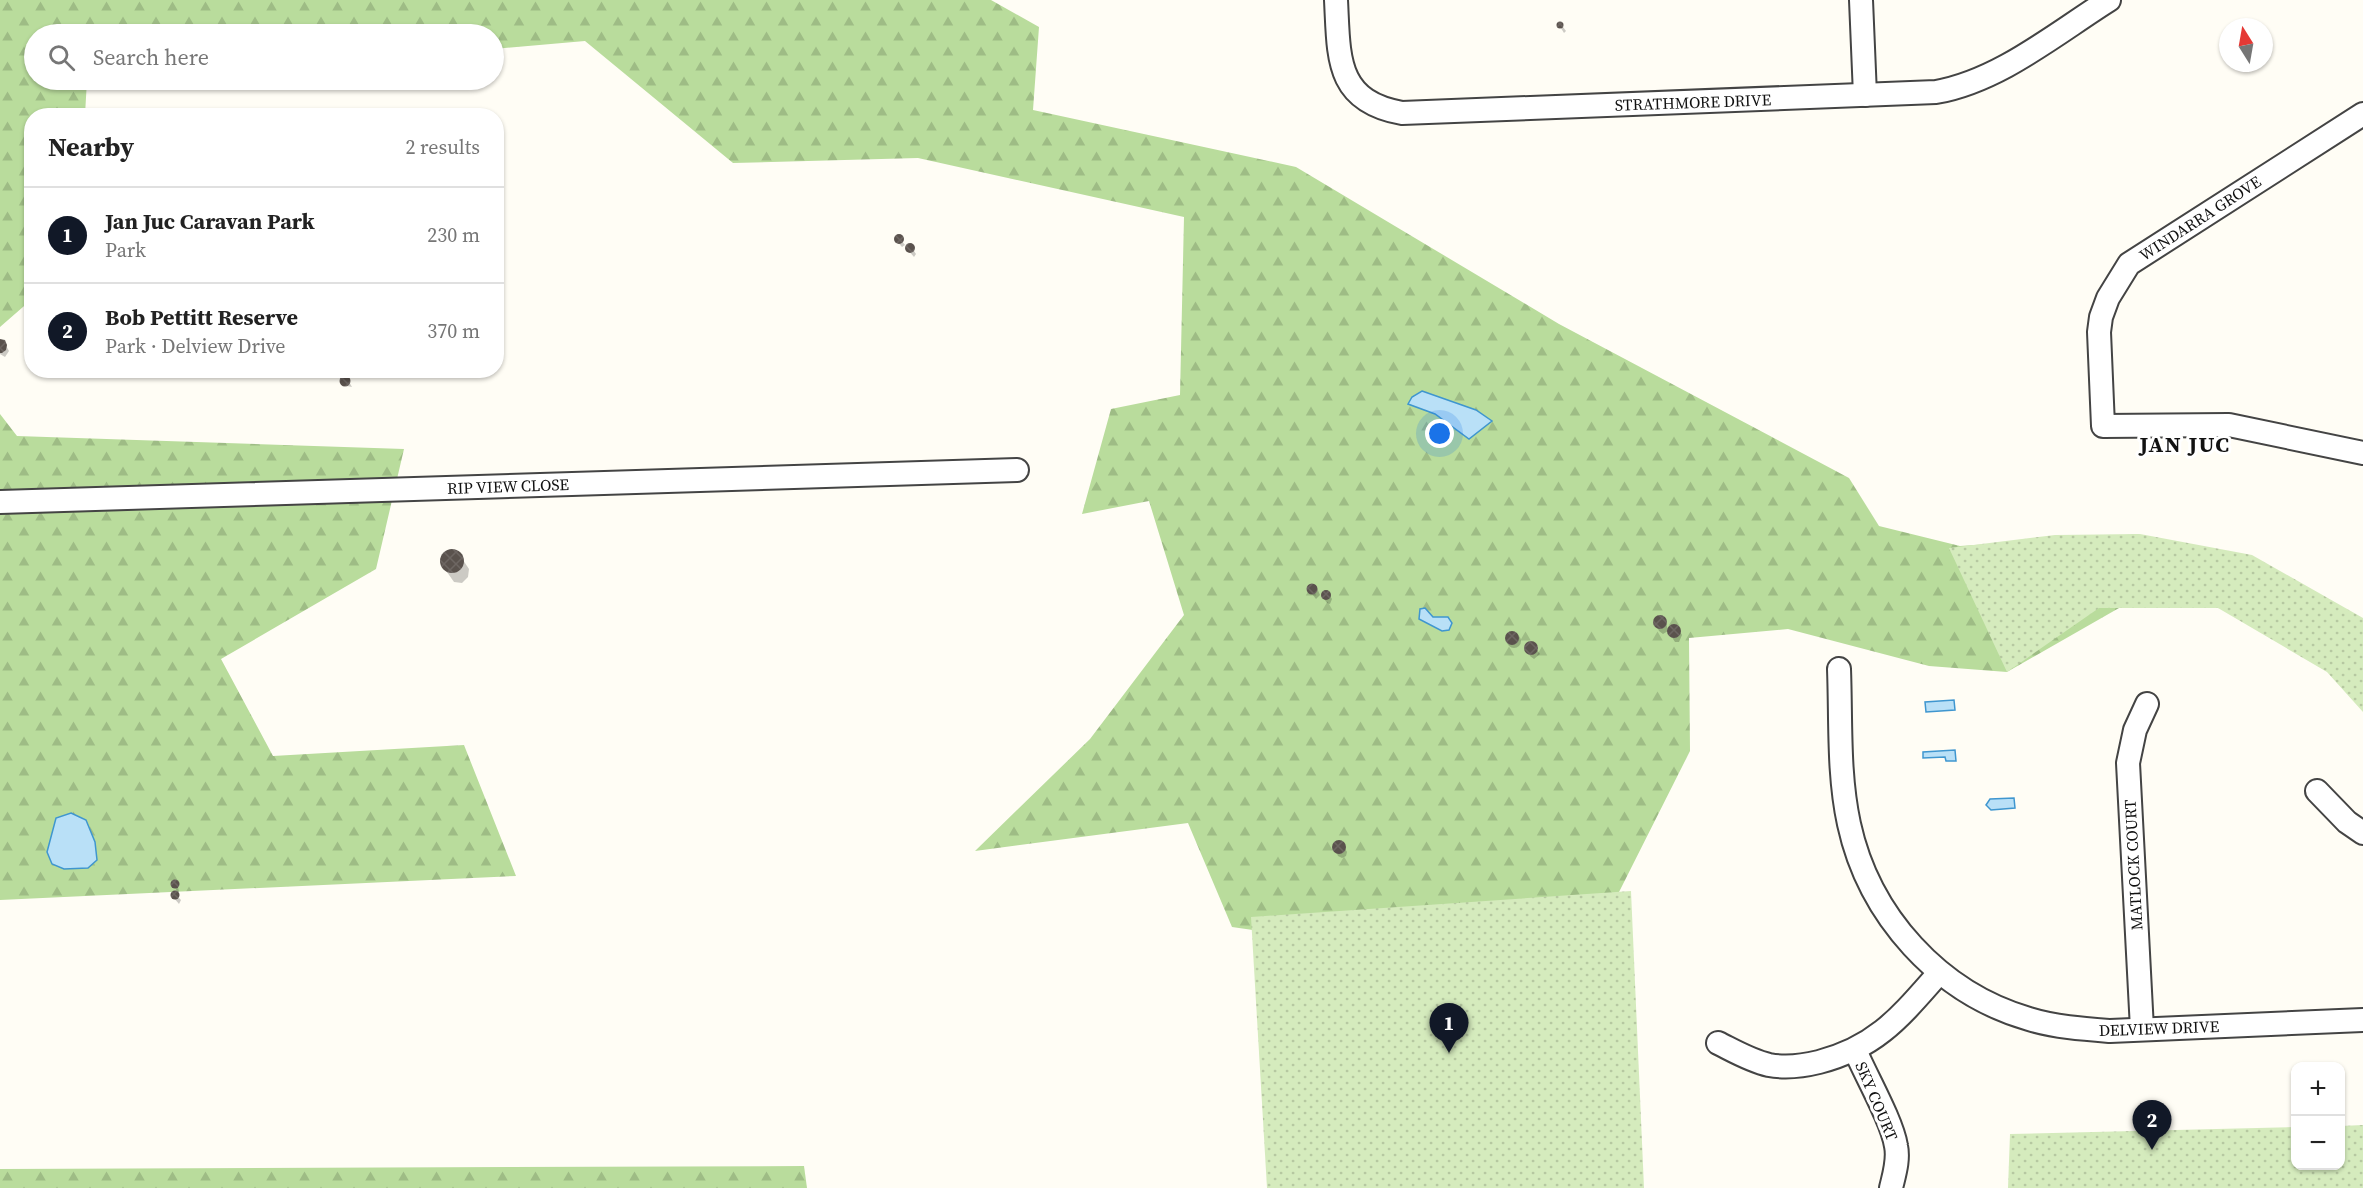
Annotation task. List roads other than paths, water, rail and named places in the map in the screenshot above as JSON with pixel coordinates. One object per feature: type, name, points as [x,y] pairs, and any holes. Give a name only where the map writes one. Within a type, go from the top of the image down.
[{"type":"street","name":"STRATHMORE DRIVE","points":[[1336,0],[1339,57],[1344,76],[1354,92],[1367,102],[1382,110],[1402,113],[1936,92],[1977,82],[2109,0]]},
{"type":"street","points":[[1861,0],[1865,95]]},
{"type":"street","name":"WINDARRA GROVE","points":[[2363,114],[2129,264],[2108,298],[2099,332],[2103,426],[2229,425],[2363,453]]},
{"type":"street","name":"RIP VIEW CLOSE","points":[[0,502],[1017,470]]},
{"type":"street","name":"DELVIEW DRIVE","points":[[1839,669],[1844,798],[1858,855],[1883,908],[1919,954],[1939,973],[1983,1000],[2028,1019],[2084,1029],[2142,1029],[2363,1020]]},
{"type":"street","name":"MATLOCK COURT","points":[[2142,1029],[2128,764],[2135,730],[2147,704]]},
{"type":"street","points":[[2317,791],[2347,822],[2363,833]]},
{"type":"street","points":[[1718,1043],[1755,1061],[1791,1067],[1812,1064],[1855,1050],[1890,1027],[1939,973]]},
{"type":"street","name":"SKY COURT","points":[[1855,1050],[1897,1147],[1891,1188]]},
{"type":"water","points":[[1422,391],[1476,410],[1492,421],[1469,439],[1435,414],[1408,404],[1412,397]]},
{"type":"water","points":[[1425,608],[1433,617],[1448,617],[1452,623],[1449,630],[1442,631],[1419,619],[1420,609]]},
{"type":"water","points":[[1954,700],[1955,710],[1926,712],[1925,702]]},
{"type":"water","points":[[1955,750],[1956,761],[1946,761],[1945,757],[1923,758],[1923,752]]},
{"type":"water","points":[[2014,798],[2015,808],[1991,810],[1986,805],[1990,799]]},
{"type":"water","points":[[71,813],[86,820],[95,842],[97,860],[88,868],[64,869],[52,864],[47,852],[56,818]]},
{"type":"place","name":"Jan Juc Caravan Park","points":[[1449,1053]]},
{"type":"place","name":"Bob Pettitt Reserve","points":[[2152,1150]]},
{"type":"district","name":"JAN JUC","points":[[2185,444]]}]
